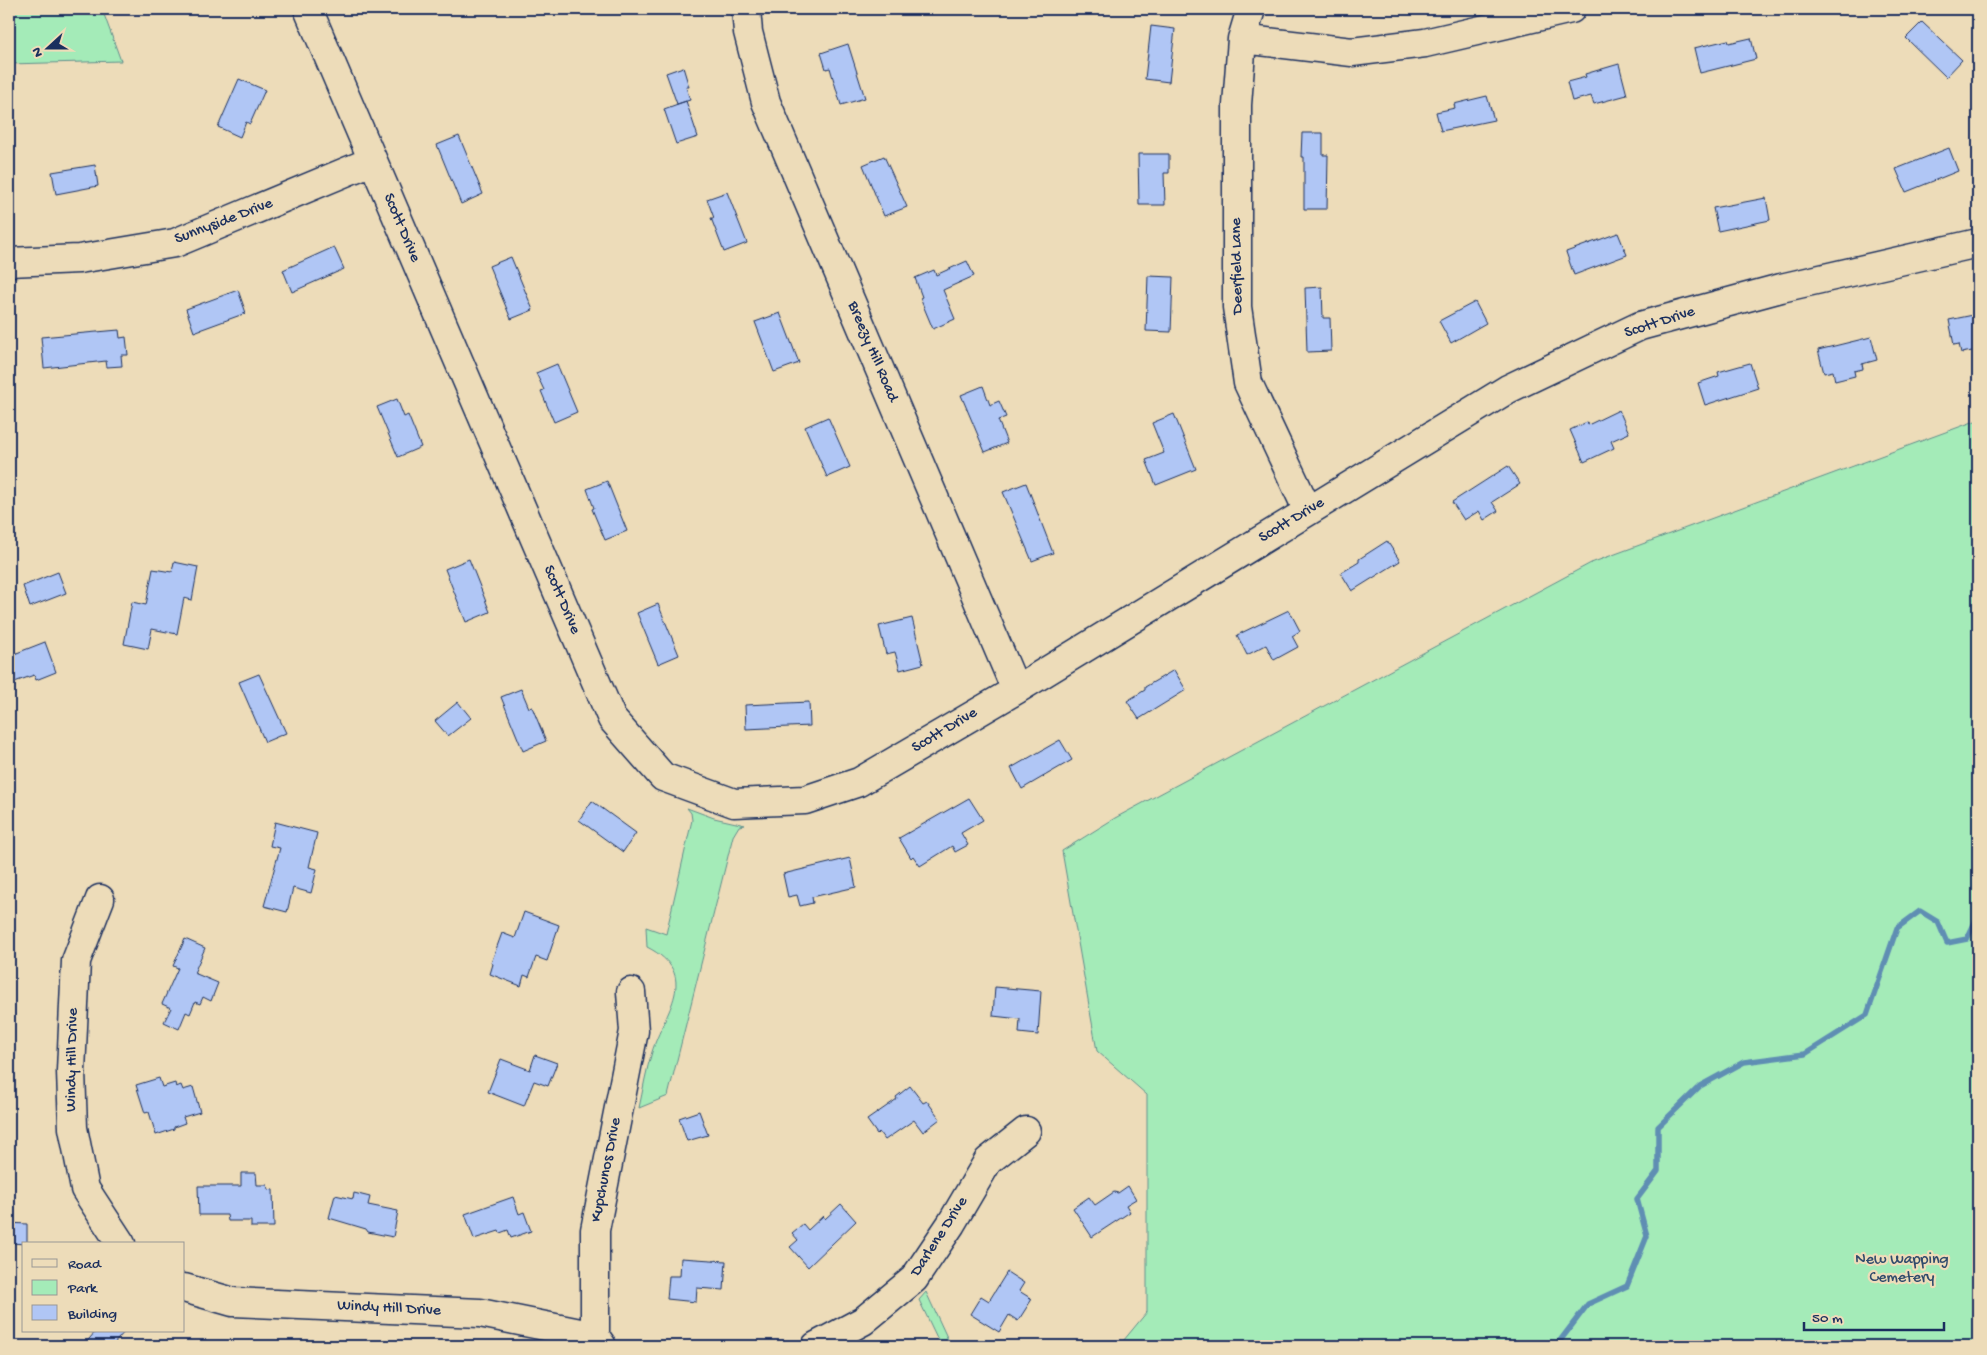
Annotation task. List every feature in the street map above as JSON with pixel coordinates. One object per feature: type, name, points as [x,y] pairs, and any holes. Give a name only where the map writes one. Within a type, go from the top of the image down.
[{"type":"street","name":"Scott Drive","points":[[308,9],[612,719],[663,777],[734,803],[805,800],[859,782],[1016,690],[1508,389],[1640,326],[1781,288],[1978,243]]},
{"type":"street","name":"Breezy Hill Road","points":[[746,9],[748,32],[766,102],[1016,690]]},
{"type":"street","name":"Deerfield Lane","points":[[1251,9],[1242,39],[1237,105],[1237,307],[1248,383],[1308,511]]},
{"type":"street","points":[[1242,39],[1352,52],[1425,43],[1571,9]]},
{"type":"street","name":"Sunnyside Drive","points":[[9,262],[79,259],[175,243],[372,161]]},
{"type":"street","name":"Windy Hill Drive","points":[[100,898],[76,962],[71,1071],[73,1128],[86,1189],[120,1242]]},
{"type":"street","name":"Kupchunos Drive","points":[[598,1341],[595,1230],[634,1031],[631,992]]},
{"type":"street","name":"Darlene Drive","points":[[816,1346],[863,1321],[914,1279],[951,1224],[988,1161],[1026,1131]]},
{"type":"street","name":"Windy Hill Drive","points":[[185,1288],[233,1302],[480,1313],[598,1341]]},
{"type":"green space","points":[[9,9],[102,9],[121,61],[9,64]]},
{"type":"green space","name":"New Wapping Cemetery","points":[[1978,420],[1978,1346],[1119,1346],[1147,1312],[1147,1095],[1097,1051],[1062,851],[1115,818],[1591,563]]},
{"type":"green space","points":[[687,808],[714,818],[745,825],[739,826],[733,836],[668,1096],[639,1108],[650,1059],[675,995],[676,982],[673,970],[663,958],[647,947],[646,927],[666,934],[692,820],[691,813]]},
{"type":"green space","points":[[926,1292],[951,1346],[941,1346],[919,1300]]},
{"type":"building","points":[[1922,22],[1962,60],[1946,77],[1906,38]]},
{"type":"building","points":[[1151,26],[1175,29],[1169,82],[1145,79]]},
{"type":"building","points":[[1751,38],[1756,59],[1700,73],[1694,48],[1728,40],[1729,43]]},
{"type":"building","points":[[848,44],[865,98],[841,105],[830,68],[826,69],[821,53]]},
{"type":"building","points":[[1619,64],[1627,95],[1594,104],[1591,96],[1572,101],[1567,82],[1586,77],[1585,74]]},
{"type":"building","points":[[683,67],[689,87],[686,87],[690,100],[677,104],[666,73]]},
{"type":"building","points":[[239,79],[265,90],[250,124],[246,122],[240,137],[218,127]]},
{"type":"building","points":[[1487,96],[1494,120],[1441,131],[1436,112],[1455,108],[1454,104]]},
{"type":"building","points":[[686,101],[698,137],[676,144],[664,109]]},
{"type":"building","points":[[1302,133],[1323,133],[1323,155],[1328,155],[1327,209],[1304,209],[1304,157],[1301,157]]},
{"type":"building","points":[[459,136],[483,194],[461,204],[437,145]]},
{"type":"building","points":[[1949,148],[1958,171],[1906,192],[1896,169]]},
{"type":"building","points":[[1138,154],[1169,154],[1169,173],[1164,173],[1165,205],[1139,205]]},
{"type":"building","points":[[884,156],[907,207],[884,216],[863,165]]},
{"type":"building","points":[[95,165],[98,186],[56,194],[52,172]]},
{"type":"building","points":[[727,192],[747,243],[724,252],[711,218],[714,218],[707,199]]},
{"type":"building","points":[[1766,198],[1770,220],[1718,231],[1713,208]]},
{"type":"building","points":[[1618,233],[1627,255],[1574,275],[1566,252]]},
{"type":"building","points":[[334,247],[344,269],[292,292],[283,270]]},
{"type":"building","points":[[511,257],[533,310],[511,319],[489,266]]},
{"type":"building","points":[[967,261],[974,276],[943,290],[955,319],[933,329],[920,298],[922,297],[915,278],[934,270],[936,275]]},
{"type":"building","points":[[1148,276],[1173,277],[1171,332],[1146,331]]},
{"type":"building","points":[[1322,287],[1323,318],[1330,318],[1331,351],[1307,352],[1305,288]]},
{"type":"building","points":[[238,290],[246,313],[194,332],[186,309]]},
{"type":"building","points":[[1475,302],[1486,323],[1451,343],[1439,321]]},
{"type":"building","points":[[780,313],[799,363],[774,372],[755,322]]},
{"type":"building","points":[[1978,314],[1978,350],[1961,353],[1959,344],[1954,345],[1949,320]]},
{"type":"building","points":[[119,330],[120,338],[126,337],[128,355],[121,355],[122,366],[107,367],[106,361],[44,368],[41,337]]},
{"type":"building","points":[[1871,337],[1877,360],[1862,364],[1863,369],[1854,371],[1855,376],[1835,381],[1833,371],[1824,373],[1818,350]]},
{"type":"building","points":[[1750,363],[1758,388],[1705,405],[1698,383],[1719,376],[1718,372]]},
{"type":"building","points":[[557,364],[577,412],[554,422],[541,391],[544,390],[536,373]]},
{"type":"building","points":[[983,386],[990,405],[999,401],[1006,417],[998,420],[1007,443],[985,452],[961,395]]},
{"type":"building","points":[[397,399],[404,417],[408,415],[421,447],[398,457],[377,407]]},
{"type":"building","points":[[1619,410],[1629,433],[1611,441],[1614,448],[1584,462],[1570,430],[1587,422],[1588,425]]},
{"type":"building","points":[[1174,414],[1196,469],[1156,485],[1146,460],[1164,453],[1152,423]]},
{"type":"building","points":[[828,417],[850,467],[827,477],[805,427]]},
{"type":"building","points":[[1508,466],[1520,484],[1492,502],[1498,511],[1484,520],[1479,511],[1464,520],[1452,502]]},
{"type":"building","points":[[607,481],[627,531],[605,540],[592,509],[594,508],[587,489]]},
{"type":"building","points":[[1026,483],[1053,553],[1032,561],[1003,492]]},
{"type":"building","points":[[1387,541],[1400,561],[1352,591],[1341,573]]},
{"type":"building","points":[[469,559],[490,612],[466,622],[445,569]]},
{"type":"building","points":[[174,562],[198,567],[192,600],[184,598],[177,634],[152,629],[148,649],[124,644],[132,602],[146,605],[153,569],[172,572]]},
{"type":"building","points":[[58,572],[66,593],[30,607],[23,586]]},
{"type":"building","points":[[658,604],[679,655],[658,664],[637,613]]},
{"type":"building","points":[[1289,610],[1300,631],[1292,636],[1298,647],[1274,660],[1266,645],[1247,655],[1237,635]]},
{"type":"building","points":[[912,618],[923,664],[900,670],[895,652],[886,654],[879,626]]},
{"type":"building","points":[[45,642],[56,672],[36,680],[34,675],[9,684],[9,656]]},
{"type":"building","points":[[1174,670],[1186,690],[1139,719],[1127,701],[1145,690],[1145,687]]},
{"type":"building","points":[[259,674],[286,733],[265,742],[239,682]]},
{"type":"building","points":[[521,689],[529,708],[532,707],[546,741],[523,751],[501,697]]},
{"type":"building","points":[[458,702],[471,718],[448,736],[435,721]]},
{"type":"building","points":[[809,702],[810,726],[746,729],[745,705]]},
{"type":"building","points":[[1060,740],[1072,760],[1022,789],[1011,768]]},
{"type":"building","points":[[969,798],[983,820],[961,833],[968,845],[955,852],[952,846],[920,866],[913,856],[911,858],[899,838]]},
{"type":"building","points":[[592,801],[636,833],[623,852],[579,820]]},
{"type":"building","points":[[275,822],[317,833],[309,867],[317,869],[311,893],[293,888],[287,912],[264,906],[280,848],[270,846]]},
{"type":"building","points":[[850,858],[856,887],[812,897],[813,903],[800,906],[797,895],[788,897],[783,874]]},
{"type":"building","points":[[524,912],[559,925],[547,961],[536,957],[529,977],[524,975],[521,986],[490,974],[493,964],[491,963],[502,933],[515,938]]},
{"type":"building","points":[[185,939],[205,948],[194,973],[218,983],[211,1001],[203,997],[200,1004],[195,1002],[190,1014],[186,1012],[179,1029],[164,1022],[171,1008],[162,1004],[178,968],[173,966]]},
{"type":"building","points":[[995,987],[1041,991],[1038,1035],[1019,1033],[1020,1019],[993,1016]]},
{"type":"building","points":[[535,1055],[557,1063],[548,1086],[534,1081],[524,1106],[488,1092],[501,1059],[530,1070]]},
{"type":"building","points":[[159,1078],[162,1087],[175,1083],[176,1087],[181,1085],[183,1090],[193,1087],[200,1112],[183,1117],[185,1123],[156,1135],[149,1112],[145,1113],[136,1085]]},
{"type":"building","points":[[910,1086],[923,1103],[927,1101],[940,1119],[923,1132],[914,1120],[885,1140],[879,1132],[877,1134],[867,1120],[897,1099],[896,1097]]},
{"type":"building","points":[[699,1111],[708,1135],[687,1141],[679,1118]]},
{"type":"building","points":[[241,1173],[256,1173],[257,1185],[267,1185],[268,1189],[273,1190],[274,1227],[251,1227],[251,1221],[228,1221],[227,1215],[199,1215],[198,1186],[241,1186]]},
{"type":"building","points":[[1128,1186],[1136,1199],[1126,1205],[1130,1212],[1092,1237],[1073,1208],[1089,1197],[1095,1205],[1114,1192],[1118,1193]]},
{"type":"building","points":[[354,1193],[370,1197],[368,1205],[398,1211],[393,1237],[368,1232],[366,1229],[329,1218],[335,1195],[353,1199]]},
{"type":"building","points":[[513,1197],[519,1214],[524,1212],[531,1231],[511,1238],[508,1230],[500,1233],[499,1231],[474,1239],[465,1214]]},
{"type":"building","points":[[841,1204],[856,1221],[808,1267],[790,1247],[798,1240],[792,1233],[803,1224],[808,1230],[823,1216],[825,1219]]},
{"type":"building","points":[[9,1223],[27,1224],[27,1242],[9,1243]]},
{"type":"building","points":[[681,1258],[726,1261],[724,1290],[697,1288],[696,1302],[667,1299],[669,1276],[680,1276]]},
{"type":"building","points":[[1007,1272],[1024,1283],[1019,1291],[1032,1299],[1018,1321],[1009,1315],[999,1332],[970,1314],[981,1296],[989,1301]]},
{"type":"building","points":[[95,1332],[124,1332],[112,1346],[83,1346]]},
{"type":"waterway","points":[[1556,1346],[1588,1304],[1627,1286],[1647,1236],[1637,1199],[1658,1171],[1658,1127],[1700,1086],[1744,1062],[1805,1054],[1867,1015],[1897,928],[1920,911],[1938,922],[1947,943],[1967,939],[1978,916]]}]
